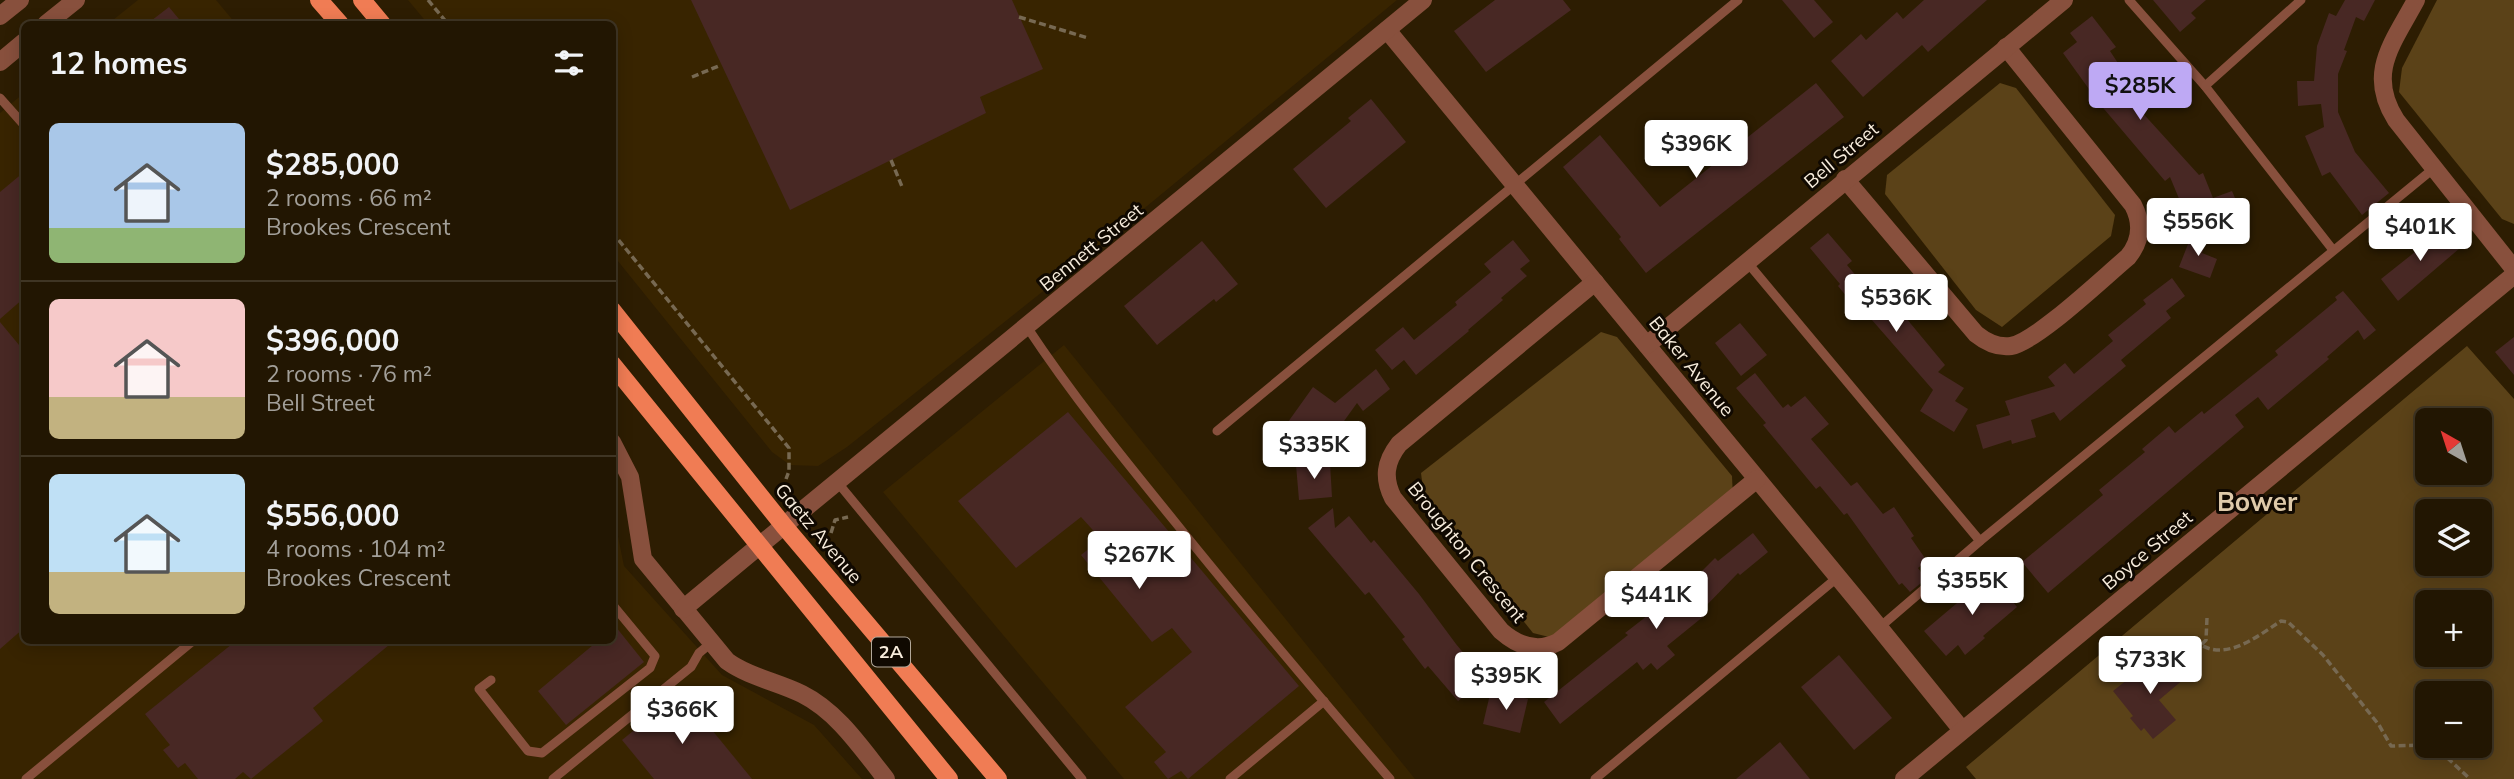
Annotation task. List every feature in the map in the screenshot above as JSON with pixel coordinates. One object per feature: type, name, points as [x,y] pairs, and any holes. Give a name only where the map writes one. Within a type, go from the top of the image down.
[{"type":"main road","points":[[319,0],[337,21]]},
{"type":"main road","points":[[362,0],[380,21]]},
{"type":"main road","name":"Gaetz Avenue","points":[[616,315],[784,526],[998,779]]},
{"type":"main road","name":"2A","points":[[616,369],[949,779]]},
{"type":"street","points":[[0,16],[20,0]]},
{"type":"street","points":[[50,21],[76,0]]},
{"type":"street","name":"Bennett Street","points":[[759,547],[1423,0]]},
{"type":"street","name":"Bell Street","points":[[1647,345],[2064,0]]},
{"type":"street","points":[[2416,0],[2386,57],[2381,84],[2388,108],[2433,169],[2514,269]]},
{"type":"street","name":"Baker Avenue","points":[[1387,30],[1962,730]]},
{"type":"street","points":[[0,62],[21,44]]},
{"type":"street","points":[[1845,179],[1976,334],[2001,346],[2013,345],[2036,334],[2128,257],[2136,247],[2140,228],[2133,205],[2006,47]]},
{"type":"street","name":"Boyce Street","points":[[1904,779],[2514,275]]},
{"type":"street","name":"Broughton Crescent","points":[[1595,282],[1399,444],[1387,462],[1387,486],[1393,498],[1501,631],[1517,643],[1534,648],[1558,642],[1758,479]]},
{"type":"street","points":[[616,450],[630,477],[643,559],[710,643],[732,665],[800,692],[821,704],[842,725],[886,779]]},
{"type":"street","points":[[683,609],[759,547]]},
{"type":"lane","points":[[1217,431],[1738,0]]},
{"type":"lane","points":[[2129,0],[2205,86],[2333,250]]},
{"type":"lane","points":[[2205,86],[2301,0]]},
{"type":"lane","points":[[0,97],[21,122]]},
{"type":"lane","points":[[1880,627],[1980,541],[2433,169]]},
{"type":"lane","points":[[1746,262],[1980,541]]},
{"type":"lane","points":[[1027,327],[1062,380],[1148,488],[1390,779]]},
{"type":"lane","points":[[838,482],[1082,779]]},
{"type":"lane","points":[[1595,779],[1838,577]]},
{"type":"lane","points":[[491,680],[479,689],[528,751],[542,753],[650,668],[655,656],[616,609]]},
{"type":"lane","points":[[553,779],[691,667],[699,653],[710,643]]},
{"type":"lane","points":[[26,779],[189,644]]},
{"type":"lane","points":[[1230,779],[1324,701]]},
{"type":"path","points":[[428,0],[446,21]]},
{"type":"path","points":[[1019,17],[1088,38]]},
{"type":"path","points":[[692,77],[722,65]]},
{"type":"path","points":[[891,160],[903,188]]},
{"type":"path","points":[[616,237],[789,448],[789,471],[786,479]]},
{"type":"path","points":[[831,533],[835,520],[848,517]]},
{"type":"path","points":[[2207,618],[2205,642],[2202,645],[2219,651],[2256,639],[2281,621],[2288,622],[2323,655],[2379,725],[2391,746],[2415,745]]},
{"type":"path","points":[[2448,758],[2470,779]]},
{"type":"shaded area","points":[[138,0],[216,0],[234,21],[112,21]]},
{"type":"shaded area","points":[[408,0],[1397,0],[1061,277],[847,447],[818,466],[790,465],[772,452],[616,259],[616,21],[426,21]]},
{"type":"shaded area","points":[[2437,0],[2514,0],[2514,224],[2502,219],[2399,92],[2402,68]]},
{"type":"shaded area","points":[[2000,83],[2016,88],[2115,215],[2111,236],[2002,327],[1976,310],[1885,194],[1887,175]]},
{"type":"shaded area","points":[[21,96],[21,644],[616,644],[616,527],[624,566],[722,675],[814,725],[862,779],[0,779],[0,113]]},
{"type":"shaded area","points":[[1601,332],[1617,337],[1732,476],[1733,498],[1561,640],[1533,633],[1424,496],[1421,473]]},
{"type":"shaded area","points":[[1064,345],[1415,779],[1124,779],[883,492]]},
{"type":"shaded area","points":[[2467,346],[2514,399],[2514,779],[1976,779],[1966,767]]},
{"type":"building","points":[[691,0],[1012,0],[1043,69],[980,97],[986,113],[790,210]]},
{"type":"building","points":[[1495,0],[1563,0],[1571,10],[1486,72],[1454,31]]},
{"type":"building","points":[[1782,0],[1814,0],[1833,22],[1814,38]]},
{"type":"building","points":[[1924,0],[1987,0],[1928,52],[1922,45],[1863,97],[1831,61],[1861,34],[1866,40],[1897,12],[1903,19]]},
{"type":"building","points":[[2153,0],[2206,0],[2191,13],[2196,18],[2180,32]]},
{"type":"building","points":[[2345,0],[2375,0],[2364,21],[2356,17],[2338,74],[2338,112],[2355,152],[2389,193],[2362,215],[2330,172],[2322,176],[2305,136],[2324,127],[2321,104],[2298,106],[2297,81],[2314,81],[2317,46],[2329,13],[2336,16]]},
{"type":"building","points":[[169,7],[181,21],[151,21]]},
{"type":"building","points":[[2092,16],[2116,47],[2110,51],[2137,92],[2129,98],[2199,175],[2203,173],[2213,198],[2232,191],[2238,205],[2190,225],[2170,177],[2165,181],[2099,103],[2063,53],[2077,42],[2070,33]]},
{"type":"building","points":[[1816,83],[1844,117],[1646,273],[1619,239],[1621,237],[1563,167],[1600,135],[1660,207]]},
{"type":"building","points":[[1371,99],[1406,142],[1326,208],[1293,169],[1351,121],[1348,118]]},
{"type":"building","points":[[21,174],[21,301],[0,319],[0,192]]},
{"type":"building","points":[[2443,229],[2460,248],[2398,301],[2381,279],[2420,248],[2415,243],[2429,231],[2435,237]]},
{"type":"building","points":[[1828,233],[1852,261],[1847,265],[1868,290],[1877,283],[1945,365],[1938,372],[1964,388],[1955,401],[1968,409],[1954,432],[1920,411],[1933,390],[1865,312],[1862,315],[1810,248]]},
{"type":"building","points":[[2192,234],[2207,240],[2202,253],[2217,259],[2210,278],[2179,267]]},
{"type":"building","points":[[1513,240],[1530,261],[1520,269],[1527,276],[1469,331],[1416,375],[1404,360],[1392,370],[1375,350],[1403,327],[1414,340],[1457,305],[1455,302],[1491,272],[1484,264]]},
{"type":"building","points":[[1202,241],[1238,284],[1216,302],[1214,299],[1157,345],[1124,306]]},
{"type":"building","points":[[2172,278],[2185,296],[2166,311],[2171,318],[2121,360],[2126,366],[2060,421],[2054,412],[2031,420],[2036,437],[2012,444],[2011,440],[1983,449],[1976,425],[2010,415],[2005,401],[2055,386],[2048,377],[2065,363],[2074,374],[2113,341],[2108,335],[2146,304],[2143,300]]},
{"type":"building","points":[[2343,291],[2376,330],[2364,340],[2358,330],[2327,357],[2329,359],[2268,410],[2258,397],[2235,415],[2244,427],[2048,593],[2022,562],[2103,495],[2099,490],[2145,452],[2142,449],[2169,426],[2175,433],[2202,411],[2204,414],[2278,355],[2275,351],[2337,300],[2335,297]]},
{"type":"building","points":[[0,322],[21,347],[21,631],[0,649]]},
{"type":"building","points":[[1740,323],[1767,355],[1741,376],[1715,343]]},
{"type":"building","points":[[2514,337],[2514,375],[2495,352]]},
{"type":"building","points":[[1376,369],[1390,389],[1363,411],[1357,403],[1334,435],[1319,424],[1309,438],[1288,422],[1313,387],[1335,403]]},
{"type":"building","points":[[1755,373],[1783,408],[1788,404],[1791,407],[1805,396],[1829,424],[1811,439],[1851,486],[1857,482],[1883,514],[1894,507],[1927,561],[1918,568],[1926,579],[1910,592],[1902,583],[1899,585],[1847,513],[1844,515],[1820,486],[1816,489],[1736,388]]},
{"type":"building","points":[[1068,412],[1299,686],[1188,779],[1181,771],[1168,779],[1154,762],[1166,752],[1125,707],[1192,652],[1172,628],[1152,642],[1081,555],[1101,539],[1081,517],[1016,568],[958,501]]},
{"type":"building","points":[[1330,463],[1332,497],[1299,500],[1296,465]]},
{"type":"building","points":[[1333,508],[1335,528],[1349,516],[1371,543],[1374,540],[1485,679],[1458,701],[1428,666],[1425,669],[1402,639],[1405,637],[1369,592],[1365,595],[1308,528]]},
{"type":"building","points":[[1753,533],[1768,552],[1740,575],[1738,573],[1700,612],[1704,616],[1667,646],[1675,655],[1657,670],[1651,663],[1643,670],[1637,662],[1560,724],[1544,702],[1628,635],[1625,633],[1692,581],[1715,558],[1718,561]]},
{"type":"building","points":[[1988,572],[2017,607],[1965,655],[1958,645],[1946,656],[1924,631],[1963,598],[1960,595]]},
{"type":"building","points":[[616,627],[644,662],[566,725],[538,691],[594,644],[616,644]]},
{"type":"building","points":[[232,644],[390,644],[313,708],[323,721],[251,779],[243,772],[235,779],[198,779],[185,763],[178,768],[163,750],[170,745],[145,714]]},
{"type":"building","points":[[1839,655],[1892,718],[1854,750],[1801,687]]},
{"type":"building","points":[[2165,655],[2184,679],[2159,700],[2176,720],[2153,739],[2144,728],[2141,731],[2130,718],[2133,716],[2113,691],[2137,672],[2140,676]]},
{"type":"building","points":[[1491,690],[1528,699],[1520,733],[1483,724]]},
{"type":"building","points":[[681,692],[752,779],[654,779],[622,740]]},
{"type":"building","points":[[1780,742],[1810,779],[1736,779]]},
{"type":"district","name":"Bower","points":[[2257,502]]}]
